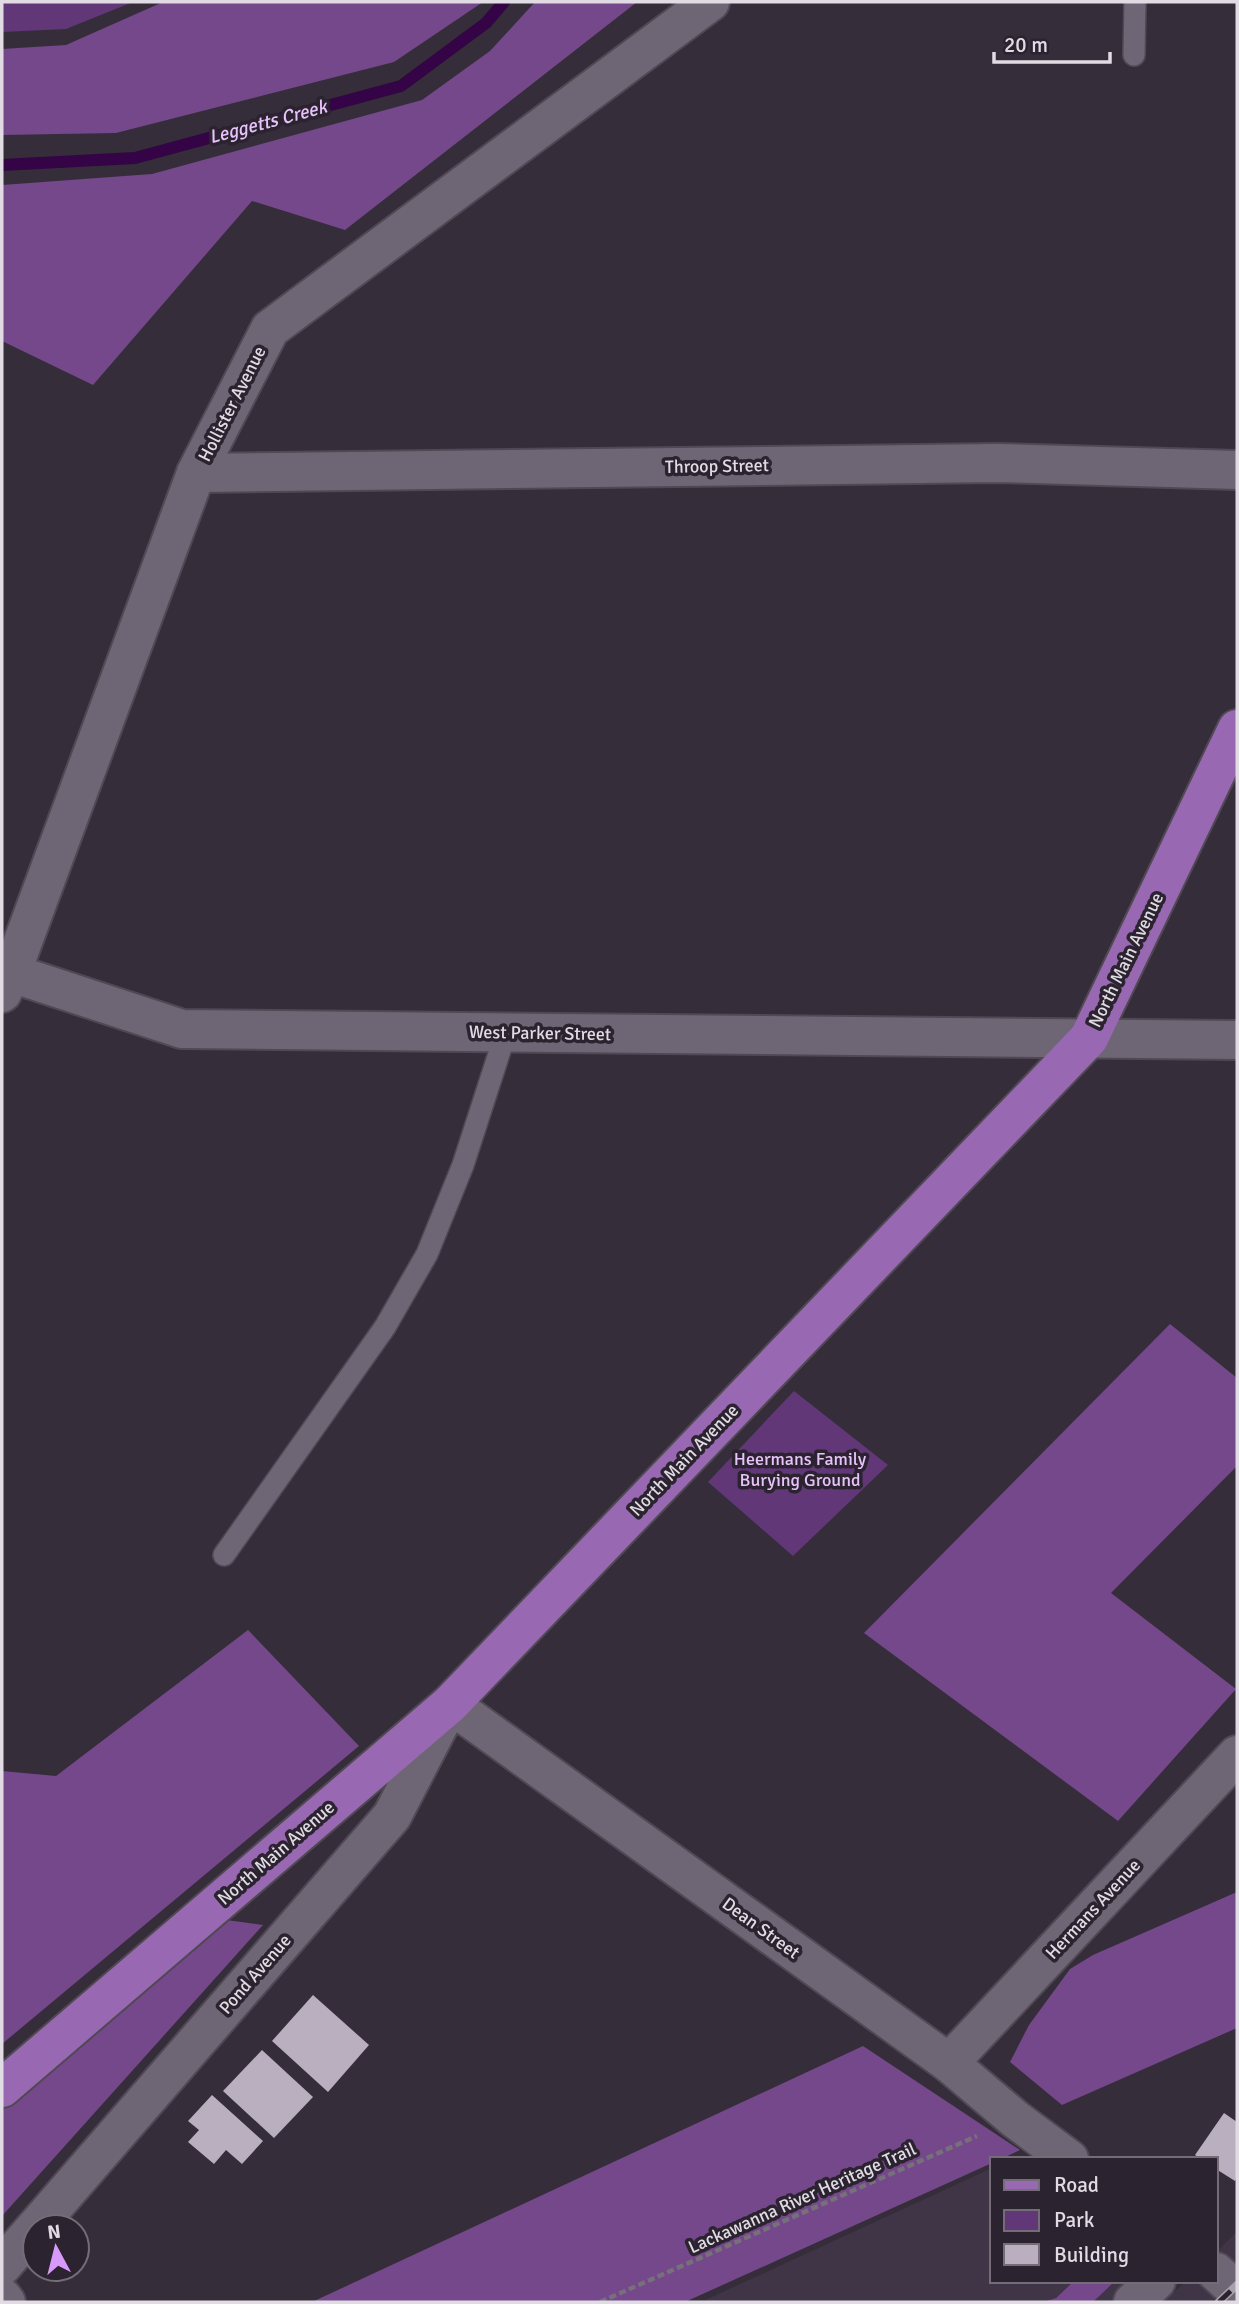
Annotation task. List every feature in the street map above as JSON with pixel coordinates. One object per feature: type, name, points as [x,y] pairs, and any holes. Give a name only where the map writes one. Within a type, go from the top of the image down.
[{"type":"main road","name":"North Main Avenue","points":[[2,2088],[450,1704],[1089,1038],[1237,729]]},
{"type":"street","name":"Hollister Avenue","points":[[5,979],[196,473],[270,329],[710,2]]},
{"type":"street","name":"Throop Street","points":[[196,473],[997,463],[1237,470]]},
{"type":"street","name":"West Parker Street","points":[[5,979],[182,1029],[1237,1040]]},
{"type":"street","name":"Dean Street","points":[[450,1704],[949,2063],[1015,2119],[1066,2157]]},
{"type":"street","name":"Pond Avenue","points":[[47,2213],[391,1816],[450,1704]]},
{"type":"street","name":"Hermans Avenue","points":[[949,2063],[1237,1755]]},
{"type":"street","name":"Pond Avenue","points":[[2,2266],[21,2244]]},
{"type":"street","points":[[1218,2274],[1237,2291]]},
{"type":"street","points":[[1133,2302],[1154,2283]]},
{"type":"street","points":[[2,2297],[6,2302]]},
{"type":"lane","points":[[1134,55],[1135,2]]},
{"type":"lane","points":[[224,1555],[385,1327],[427,1254],[463,1165],[506,1032]]},
{"type":"path","name":"Lackawanna River Heritage Trail","points":[[600,2302],[1015,2119]]},
{"type":"shaded area","points":[[163,2],[483,2],[394,62],[116,133],[2,135],[2,49],[66,45]]},
{"type":"shaded area","points":[[535,2],[637,2],[345,230],[252,201],[93,385],[2,341],[2,185],[152,174],[422,100],[490,51]]},
{"type":"shaded area","points":[[1170,1324],[1237,1378],[1237,1466],[1111,1593],[1236,1689],[1118,1821],[864,1633]]},
{"type":"shaded area","points":[[248,1630],[359,1746],[2,2044],[2,1771],[56,1776]]},
{"type":"shaded area","points":[[1237,1892],[1237,2028],[1062,2105],[1010,2062],[1029,2025],[1070,1969],[1093,1955]]},
{"type":"shaded area","points":[[219,1919],[263,1925],[2,2216],[2,2099]]},
{"type":"shaded area","points":[[863,2046],[1020,2150],[1005,2157],[990,2157],[990,2164],[685,2302],[312,2302]]},
{"type":"shaded area","points":[[990,2169],[990,2283],[1072,2283],[1056,2298],[1043,2302],[701,2302]]},
{"type":"shaded area","points":[[1237,2232],[1237,2302],[1164,2302],[1184,2283],[1218,2283],[1218,2250]]},
{"type":"shaded area","points":[[1072,2283],[1113,2283],[1093,2302],[1043,2302],[1056,2298]]},
{"type":"shaded area","points":[[1112,2283],[1138,2283],[1117,2302],[1093,2302]]},
{"type":"green space","points":[[2,2],[133,2],[66,29],[2,32]]},
{"type":"green space","name":"Heermans Family Burying Ground","points":[[794,1391],[888,1465],[793,1556],[708,1482]]},
{"type":"building","points":[[313,1995],[369,2045],[328,2092],[272,2041]]},
{"type":"building","points":[[262,2050],[313,2097],[274,2138],[223,2091]]},
{"type":"building","points":[[212,2095],[263,2141],[242,2164],[226,2150],[214,2164],[188,2142],[199,2130],[188,2121]]},
{"type":"building","points":[[1224,2113],[1237,2122],[1235,2181],[1218,2170],[1218,2157],[1195,2155]]},
{"type":"waterway","name":"Leggetts Creek","points":[[2,165],[135,158],[401,86],[486,23],[504,2]]},
{"type":"railway","points":[[1219,2302],[1237,2285]]}]
